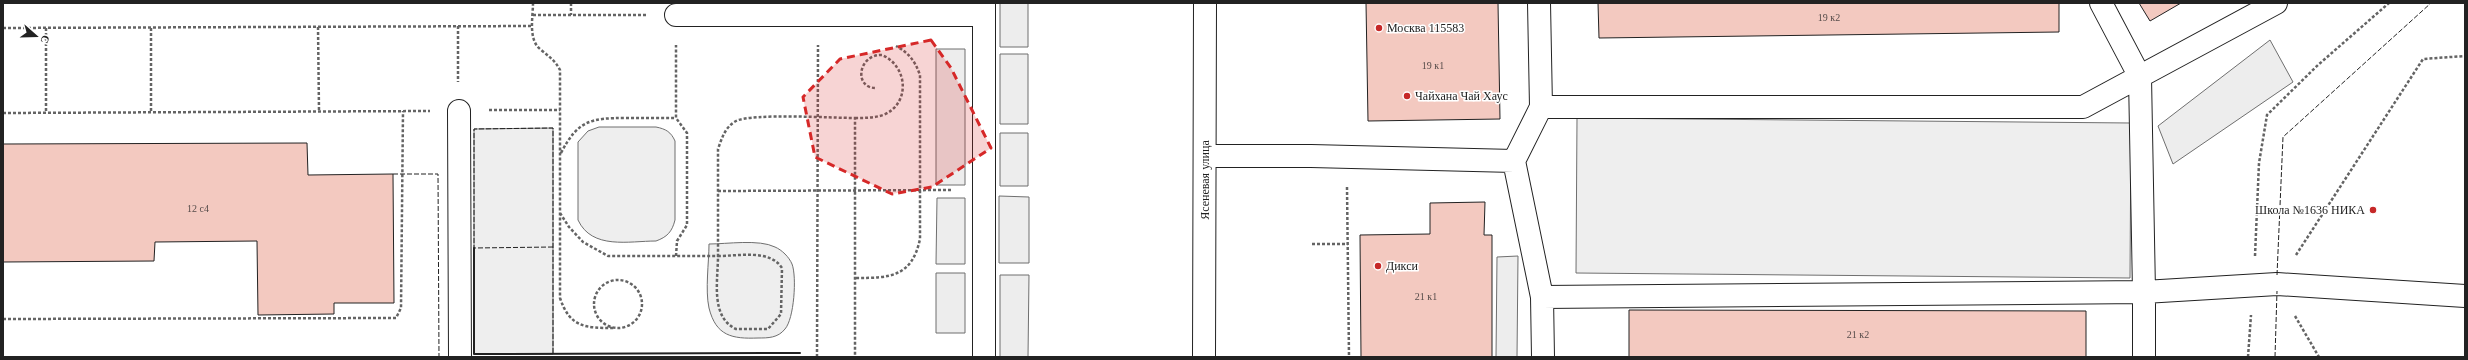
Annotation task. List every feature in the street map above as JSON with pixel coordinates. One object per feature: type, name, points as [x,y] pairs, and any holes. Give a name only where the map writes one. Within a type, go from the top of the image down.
[{"type":"main road","name":"Ясеневая улица","points":[[1204,357],[1205,3]]},
{"type":"main road","points":[[1539,3],[1541,107],[1514,161],[1542,297],[1542,357]]},
{"type":"main road","points":[[2102,3],[2140,77],[2144,357]]},
{"type":"main road","points":[[1541,107],[2083,107],[2276,3]]},
{"type":"main road","points":[[676,15],[984,9],[984,357]]},
{"type":"main road","points":[[459,111],[460,357]]},
{"type":"main road","points":[[1205,156],[1347,156],[1514,161]]},
{"type":"main road","points":[[1542,297],[2144,292],[2277,284],[2465,296]]},
{"type":"path","points":[[533,3],[535,44],[550,57],[560,70],[560,298],[563,307],[572,320],[583,326],[614,328],[631,325],[641,312],[641,296],[636,288],[622,280],[606,284],[595,296],[594,305],[598,317],[606,325],[614,328]]},
{"type":"path","points":[[571,3],[571,15]]},
{"type":"path","points":[[2248,357],[2259,163],[2267,115],[2318,65],[2389,3]]},
{"type":"path","points":[[533,15],[676,15],[676,118],[687,132],[687,225],[677,242],[676,256]]},
{"type":"path","points":[[458,26],[459,111]]},
{"type":"path","points":[[3,28],[533,26]]},
{"type":"path","points":[[318,27],[319,111]]},
{"type":"path","points":[[46,28],[46,113]]},
{"type":"path","points":[[151,28],[151,112]]},
{"type":"path","points":[[818,43],[825,43]]},
{"type":"path","points":[[856,278],[885,278],[896,274],[911,262],[917,251],[920,239],[920,75],[915,62],[906,52],[890,45]]},
{"type":"path","points":[[560,213],[568,227],[583,242],[608,256],[718,256],[766,256],[778,263],[782,268],[782,308],[778,319],[768,329],[736,329],[722,317],[718,306],[718,256],[718,191],[718,149],[722,136],[729,127],[746,118],[874,118],[884,115],[892,110],[902,95],[903,81],[899,68],[882,55],[871,56],[866,60],[863,68],[862,80],[865,85],[870,88],[877,88]]},
{"type":"path","points":[[2319,357],[2277,284],[2424,59],[2465,56]]},
{"type":"path","points":[[817,357],[818,89]]},
{"type":"path","points":[[3,113],[560,110]]},
{"type":"path","points":[[3,319],[396,318],[402,308],[403,111]]},
{"type":"path","points":[[560,155],[570,137],[578,128],[597,118],[676,118]]},
{"type":"path","points":[[855,118],[856,357]]},
{"type":"path","points":[[1347,156],[1349,357]]},
{"type":"path","points":[[718,191],[984,190]]},
{"type":"path","points":[[1312,244],[1348,244]]},
{"type":"highlighted area","points":[[931,40],[951,68],[991,148],[932,187],[892,194],[815,157],[803,97],[840,59]]},
{"type":"shaded area","points":[[1000,3],[1028,3],[1028,47],[1000,47]]},
{"type":"shaded area","points":[[2270,40],[2293,82],[2173,164],[2158,126]]},
{"type":"shaded area","points":[[936,49],[965,49],[965,185],[936,185]]},
{"type":"shaded area","points":[[1000,54],[1028,54],[1028,124],[1000,124]]},
{"type":"shaded area","points":[[1577,118],[2131,123],[2130,278],[1576,273]]},
{"type":"shaded area","points":[[599,127],[656,127],[668,131],[672,135],[675,141],[675,220],[671,231],[663,238],[656,241],[634,242],[612,242],[602,240],[592,236],[584,230],[578,220],[578,142],[588,131]]},
{"type":"shaded area","points":[[553,128],[553,354],[474,354],[474,129]]},
{"type":"shaded area","points":[[1000,133],[1028,133],[1028,186],[1000,186]]},
{"type":"shaded area","points":[[999,196],[1029,197],[1029,263],[999,263]]},
{"type":"shaded area","points":[[937,198],[965,198],[965,264],[936,264]]},
{"type":"shaded area","points":[[743,242],[760,243],[775,247],[787,256],[794,270],[794,298],[791,316],[788,324],[782,332],[769,338],[740,338],[726,334],[716,325],[709,308],[708,301],[707,285],[709,244]]},
{"type":"shaded area","points":[[1518,256],[1517,357],[1496,357],[1497,257]]},
{"type":"shaded area","points":[[936,273],[965,273],[965,333],[936,333]]},
{"type":"shaded area","points":[[1000,275],[1029,275],[1028,357],[1000,357]]},
{"type":"building","points":[[1366,3],[1498,3],[1500,119],[1368,121]]},
{"type":"building","points":[[1598,3],[2059,3],[2059,32],[1599,38]]},
{"type":"building","points":[[2139,3],[2181,3],[2150,21]]},
{"type":"building","points":[[307,143],[308,175],[393,174],[394,303],[334,303],[334,314],[258,315],[257,241],[155,242],[154,261],[3,262],[3,144]]},
{"type":"building","points":[[1485,202],[1484,235],[1492,235],[1492,357],[1361,357],[1360,235],[1430,234],[1430,203]]},
{"type":"building","points":[[1629,310],[2086,311],[2086,357],[1629,357]]},
{"type":"fence","points":[[2277,275],[2283,137],[2431,3]]},
{"type":"fence","points":[[553,247],[474,248],[474,129],[553,128],[553,354]]},
{"type":"fence","points":[[393,174],[438,174],[439,357]]},
{"type":"fence","points":[[2275,357],[2277,291]]},
{"type":"wall","points":[[474,248],[474,354],[800,353]]},
{"type":"place","name":"Москва 115583","points":[[1379,28]]},
{"type":"place","name":"Чайхана Чай Хаус","points":[[1407,96]]},
{"type":"place","name":"Школа №1636 НИКА","points":[[2373,210]]},
{"type":"place","name":"Дикси","points":[[1378,266]]}]
